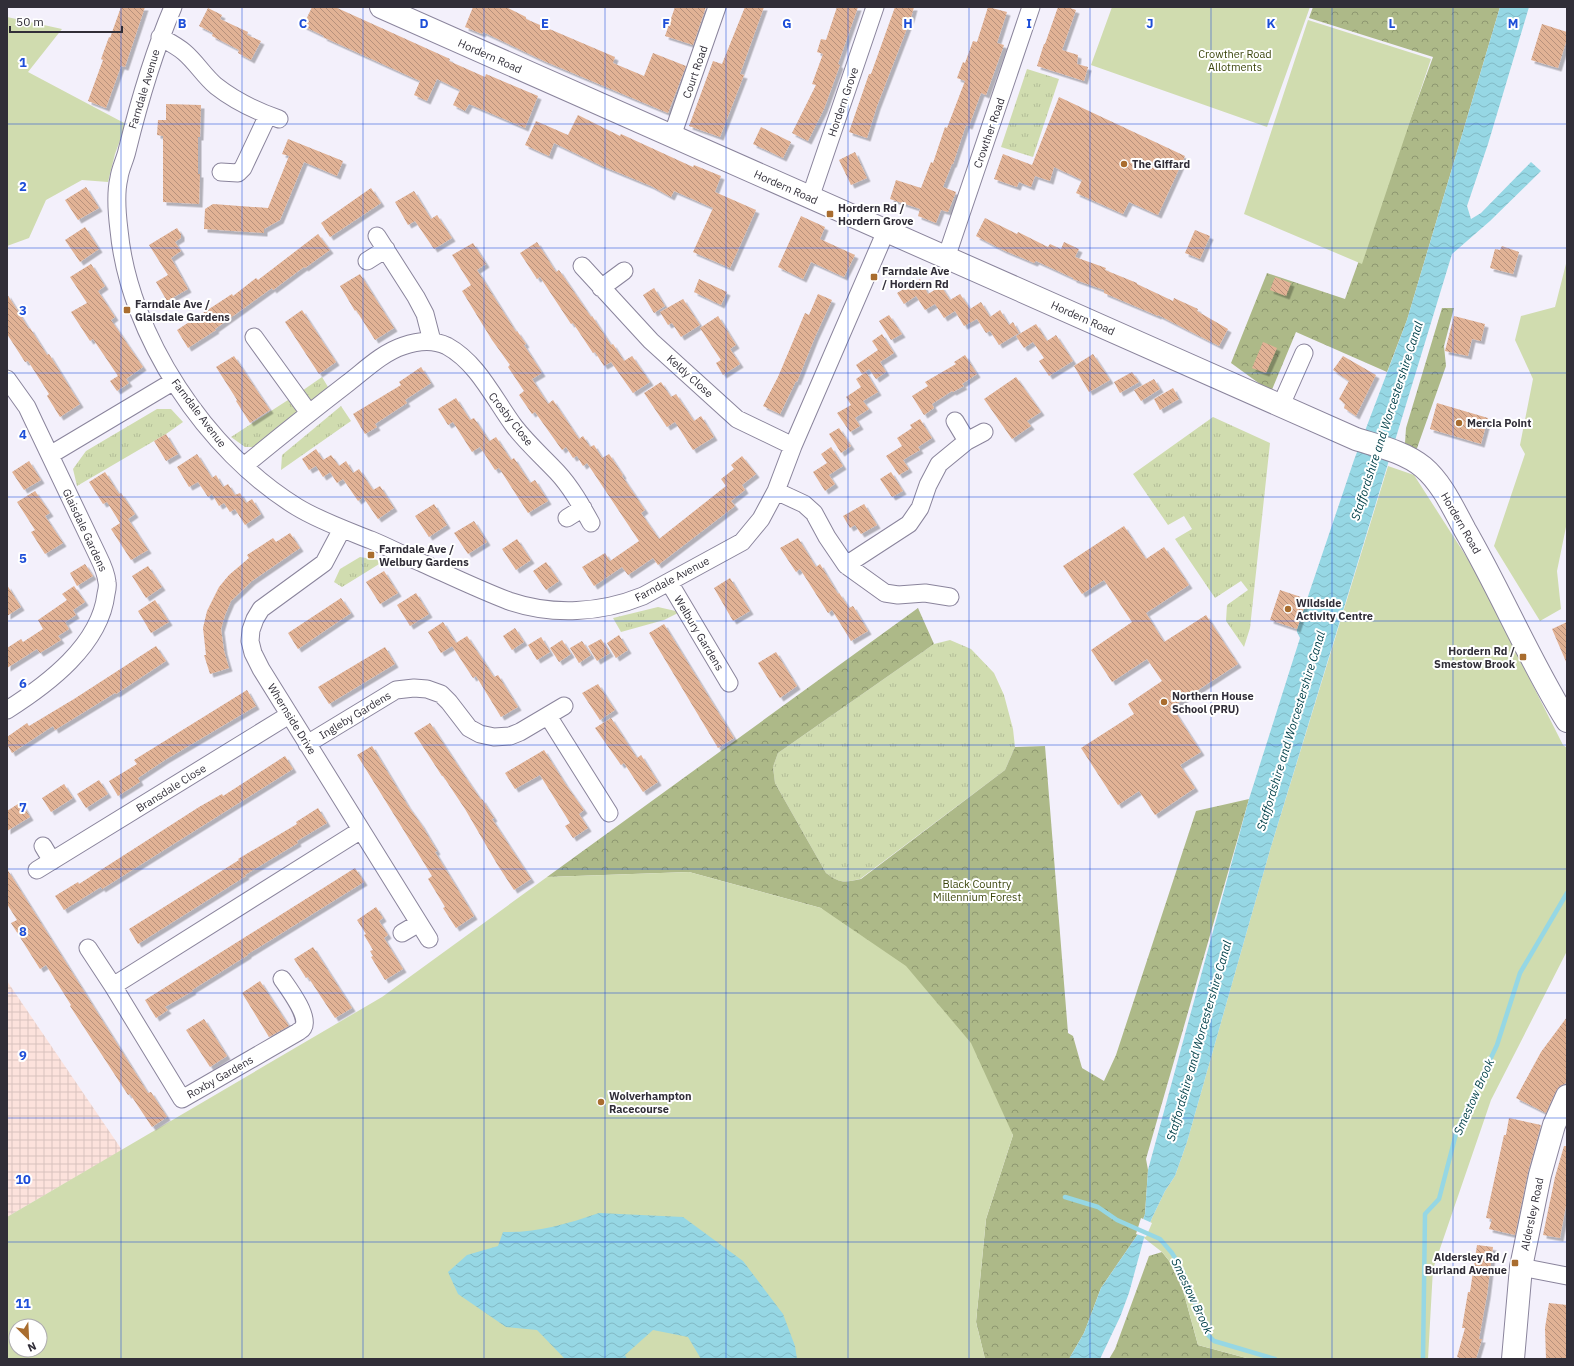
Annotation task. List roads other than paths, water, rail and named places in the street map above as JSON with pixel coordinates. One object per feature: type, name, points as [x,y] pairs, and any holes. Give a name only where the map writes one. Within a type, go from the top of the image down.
[{"type":"street","name":"Farndale Avenue","points":[[173,7],[160,37],[118,179],[117,215],[122,253],[134,302],[144,326],[174,381],[220,443],[270,488],[299,508],[342,529],[371,540],[510,601],[556,611],[580,611],[627,603],[643,596],[742,542],[761,519],[776,491],[793,446],[886,232]]},
{"type":"street","name":"Hordern Road","points":[[380,7],[1356,439],[1406,456],[1422,466],[1433,477],[1444,493],[1474,544],[1531,657],[1567,720]]},
{"type":"street","name":"Court Road","points":[[672,136],[717,7]]},
{"type":"street","name":"Hordern Grove","points":[[810,198],[875,7]]},
{"type":"street","name":"Crowther Road","points":[[946,258],[1031,7]]},
{"type":"street","points":[[160,37],[176,45],[225,93],[238,101],[273,117],[243,168],[238,173],[221,172]]},
{"type":"street","points":[[367,261],[382,242],[425,314],[432,341]]},
{"type":"street","name":"Keldy Close","points":[[582,266],[651,341],[737,419],[793,446]]},
{"type":"street","points":[[601,288],[624,271]]},
{"type":"street","points":[[254,337],[309,413]]},
{"type":"street","name":"Crosby Close","points":[[244,466],[379,359],[402,346],[417,342],[432,341],[446,346],[458,353],[473,367],[515,428],[558,473],[572,491],[587,515],[567,518]]},
{"type":"street","points":[[1281,405],[1304,353]]},
{"type":"street","name":"Glaisdale Gardens","points":[[7,378],[27,407],[104,570],[108,583],[105,604],[99,623],[87,642],[70,661],[20,702],[7,710]]},
{"type":"street","points":[[50,455],[174,381]]},
{"type":"street","points":[[955,421],[967,441]]},
{"type":"street","points":[[846,565],[909,524],[920,508],[928,485],[939,464],[967,441],[984,432]]},
{"type":"street","points":[[776,491],[804,504],[814,514],[827,537],[846,565],[885,593],[898,595],[925,593],[950,597]]},
{"type":"street","name":"Whernside Drive","points":[[342,529],[324,563],[262,609],[255,619],[251,630],[250,641],[252,653],[260,669],[429,939]]},
{"type":"street","name":"Welbury Gardens","points":[[669,582],[729,683]]},
{"type":"street","name":"Ingleby Gardens","points":[[307,744],[396,690],[414,688],[428,689],[441,694],[469,728],[480,734],[494,737],[510,736],[520,732],[564,706]]},
{"type":"street","name":"Bransdale Close","points":[[37,870],[289,715]]},
{"type":"street","points":[[548,716],[609,813]]},
{"type":"street","points":[[113,986],[362,830]]},
{"type":"street","points":[[42,846],[52,861]]},
{"type":"street","points":[[402,933],[419,923]]},
{"type":"street","name":"Roxby Gardens","points":[[88,948],[182,1099],[303,1028],[305,1020],[301,1009],[282,979]]},
{"type":"street","name":"Aldersley Road","points":[[1513,1359],[1521,1267],[1540,1175],[1554,1125],[1567,1096]]},
{"type":"street","points":[[1521,1267],[1567,1276]]},
{"type":"water","name":"Staffordshire and Worcestershire Canal","points":[[1500,7],[1529,7],[1488,144],[1467,206],[1471,219],[1481,213],[1531,162],[1541,171],[1490,221],[1452,254],[1270,850],[1187,1142],[1175,1176],[1165,1191],[1152,1218],[1144,1238],[1129,1293],[1120,1317],[1100,1359],[1069,1359],[1084,1333],[1101,1288],[1138,1234],[1145,1214],[1148,1170],[1249,799],[1300,638],[1297,629],[1354,460],[1407,320]]},
{"type":"water","points":[[599,1213],[683,1217],[743,1261],[783,1314],[795,1346],[797,1359],[701,1359],[688,1337],[653,1330],[625,1355],[627,1359],[565,1359],[537,1330],[506,1327],[458,1294],[448,1272],[467,1255],[498,1246],[503,1232],[528,1231],[552,1227]]},
{"type":"waterway","name":"Smestow Brook","points":[[1423,1359],[1425,1214],[1439,1199],[1457,1130],[1497,1045],[1520,973],[1567,893]]},
{"type":"waterway","name":"Smestow Brook","points":[[1065,1197],[1098,1207],[1117,1220],[1160,1239],[1172,1253],[1181,1268],[1208,1335],[1214,1341],[1275,1359]]},
{"type":"place","name":"The Giffard","points":[[1124,164]]},
{"type":"place","name":"Hordern Rd / Hordern Grove","points":[[830,214]]},
{"type":"place","name":"Farndale Ave / Hordern Rd","points":[[874,277]]},
{"type":"place","name":"Farndale Ave / Glaisdale Gardens","points":[[127,310]]},
{"type":"place","name":"Mercia Point","points":[[1459,423]]},
{"type":"place","name":"Farndale Ave / Welbury Gardens","points":[[371,555]]},
{"type":"place","name":"Wildside Activity Centre","points":[[1288,609]]},
{"type":"place","name":"Hordern Rd / Smestow Brook","points":[[1523,657]]},
{"type":"place","name":"Northern House School (PRU)","points":[[1164,702]]},
{"type":"place","name":"Wolverhampton Racecourse","points":[[601,1102]]},
{"type":"place","name":"Aldersley Rd / Burland Avenue","points":[[1515,1263]]},
{"type":"park label","name":"Crowther Road Allotments","points":[[1235,60]]},
{"type":"park label","name":"Black Country Millennium Forest","points":[[977,890]]}]
